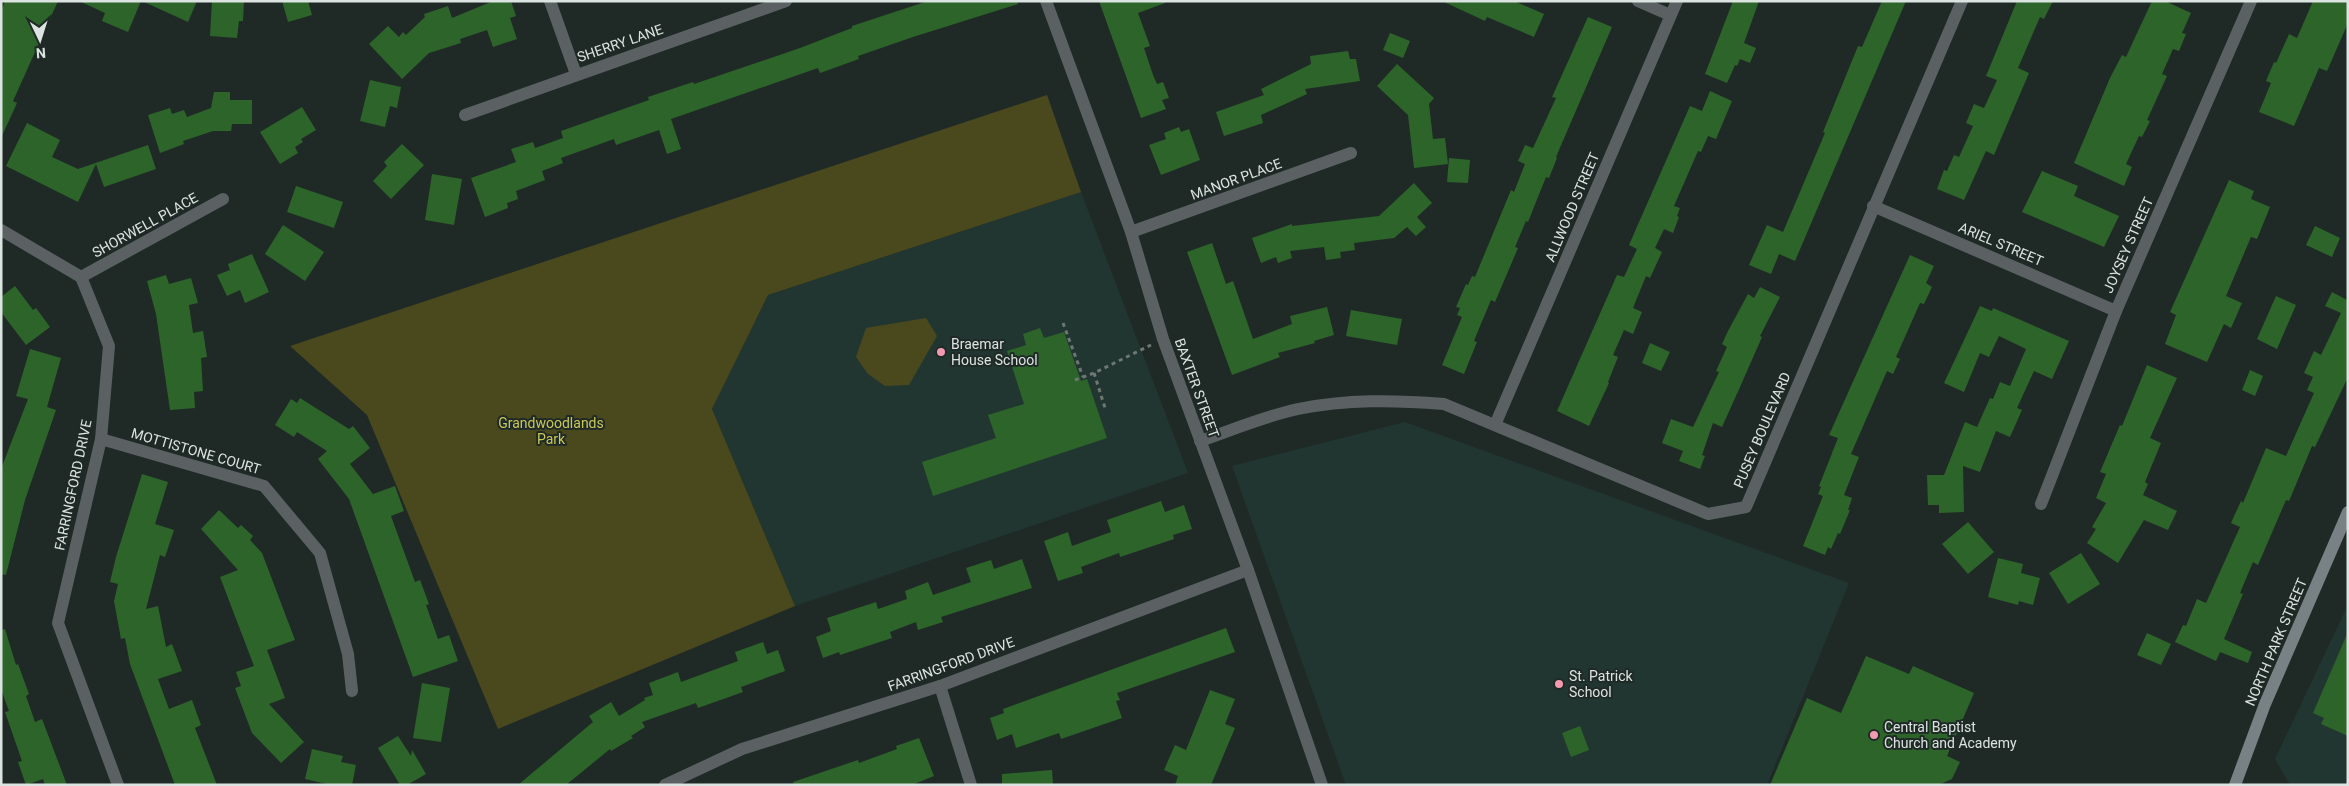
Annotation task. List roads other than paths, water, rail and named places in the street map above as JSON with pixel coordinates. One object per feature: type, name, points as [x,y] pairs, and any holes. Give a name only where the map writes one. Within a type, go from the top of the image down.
[{"type":"main road","name":"NORTH PARK STREET","points":[[2235,785],[2265,704],[2348,512]]},
{"type":"street","points":[[550,1],[576,74]]},
{"type":"street","name":"SHERRY LANE","points":[[465,115],[786,1]]},
{"type":"street","name":"BAXTER STREET","points":[[1046,1],[1131,232],[1163,339],[1248,570],[1322,785]]},
{"type":"street","points":[[1638,1],[1670,15]]},
{"type":"street","name":"ALLWOOD STREET","points":[[1495,425],[1676,1]]},
{"type":"street","name":"PUSEY BOULEVARD","points":[[1200,441],[1297,409],[1349,401],[1396,400],[1444,404],[1708,514],[1746,507],[1962,1]]},
{"type":"street","name":"JOYSEY STREET","points":[[2041,504],[2116,310],[2251,1]]},
{"type":"street","name":"MANOR PLACE","points":[[1131,232],[1351,154]]},
{"type":"street","name":"SHORWELL PLACE","points":[[81,277],[223,199]]},
{"type":"street","name":"ARIEL STREET","points":[[1873,206],[2116,310]]},
{"type":"street","points":[[1,230],[81,277]]},
{"type":"street","name":"FARRINGFORD DRIVE","points":[[81,277],[109,346],[101,439],[58,623],[118,785]]},
{"type":"street","name":"MOTTISTONE COURT","points":[[101,439],[264,486],[320,553],[348,654],[352,691]]},
{"type":"street","name":"FARRINGFORD DRIVE","points":[[665,785],[742,749],[940,686],[1248,570]]},
{"type":"street","points":[[940,686],[971,785]]},
{"type":"place","name":"Braemar House School","points":[[941,352]]},
{"type":"place","name":"St. Patrick School","points":[[1559,684]]},
{"type":"place","name":"Central Baptist Church and Academy","points":[[1874,735]]},
{"type":"park label","name":"Grandwoodlands Park","points":[[551,432]]}]
